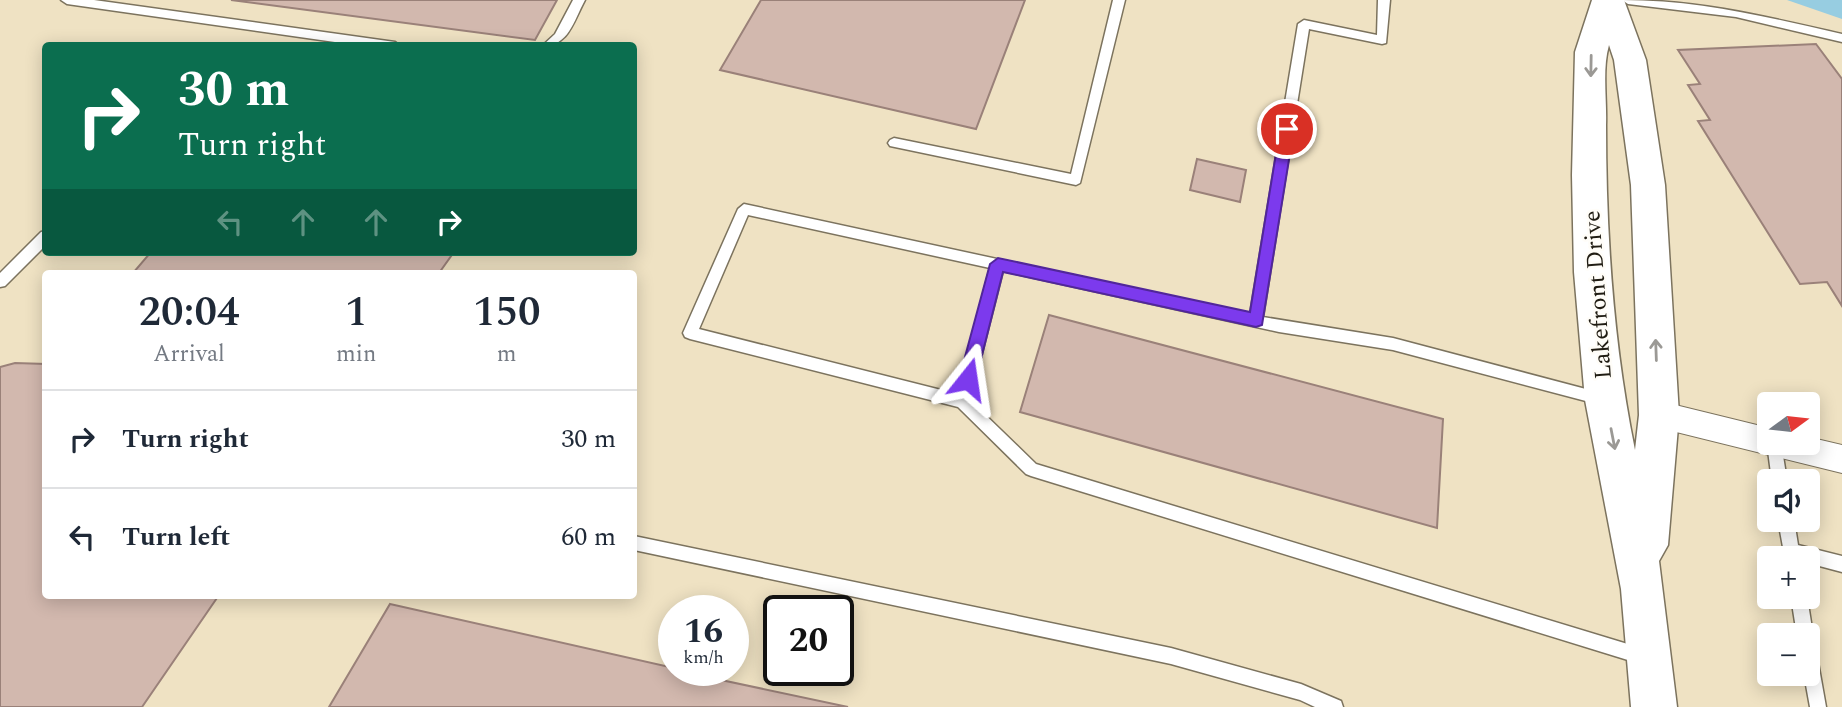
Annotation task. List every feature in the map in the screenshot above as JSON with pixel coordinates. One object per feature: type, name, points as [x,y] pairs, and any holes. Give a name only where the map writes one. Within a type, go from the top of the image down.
[{"type":"street","name":"Lakefront Drive","points":[[1608,0],[1591,52],[1589,175],[1592,272],[1605,400],[1643,589],[1654,707]]},
{"type":"street","name":"Lakefront Drive","points":[[1608,0],[1630,60],[1648,185],[1659,415],[1643,589]]},
{"type":"street","points":[[1659,415],[1757,439]]},
{"type":"street","points":[[1820,454],[1842,459]]},
{"type":"lane","points":[[67,0],[366,42]]},
{"type":"lane","points":[[552,42],[558,37],[579,0]]},
{"type":"lane","points":[[894,143],[1076,180],[1119,0]]},
{"type":"lane","points":[[1256,320],[1304,24],[1382,40],[1384,0]]},
{"type":"lane","points":[[1628,0],[1758,17],[1842,38]]},
{"type":"lane","points":[[1605,400],[1393,344],[1256,320],[744,209],[690,333],[961,402],[1031,469],[1600,646],[1650,659]]},
{"type":"lane","points":[[0,282],[42,240]]},
{"type":"lane","points":[[961,402],[998,264]]},
{"type":"lane","points":[[637,544],[1171,656],[1301,692],[1335,707]]},
{"type":"lane","points":[[1820,560],[1842,564]]},
{"type":"lane","points":[[1814,686],[1818,707]]},
{"type":"shaded area","points":[[0,0],[1842,0],[1842,707],[0,707]]},
{"type":"water","points":[[1787,0],[1842,0],[1842,19]]},
{"type":"building","points":[[231,0],[557,0],[535,40]]},
{"type":"building","points":[[761,0],[1025,0],[976,129],[720,70]]},
{"type":"building","points":[[1816,44],[1842,79],[1842,306],[1827,282],[1800,284],[1698,121],[1710,120],[1688,85],[1700,84],[1678,50]]},
{"type":"building","points":[[1197,159],[1246,170],[1240,202],[1190,190]]},
{"type":"building","points":[[148,256],[451,256],[441,270],[136,270]]},
{"type":"building","points":[[1049,315],[1443,419],[1437,528],[1020,412]]},
{"type":"building","points":[[15,363],[42,364],[42,599],[216,599],[142,707],[0,707],[0,367]]},
{"type":"building","points":[[390,604],[658,664],[658,686],[749,686],[848,707],[329,707]]},
{"type":"route","points":[[968,379],[998,264],[1256,320],[1287,129]]}]
